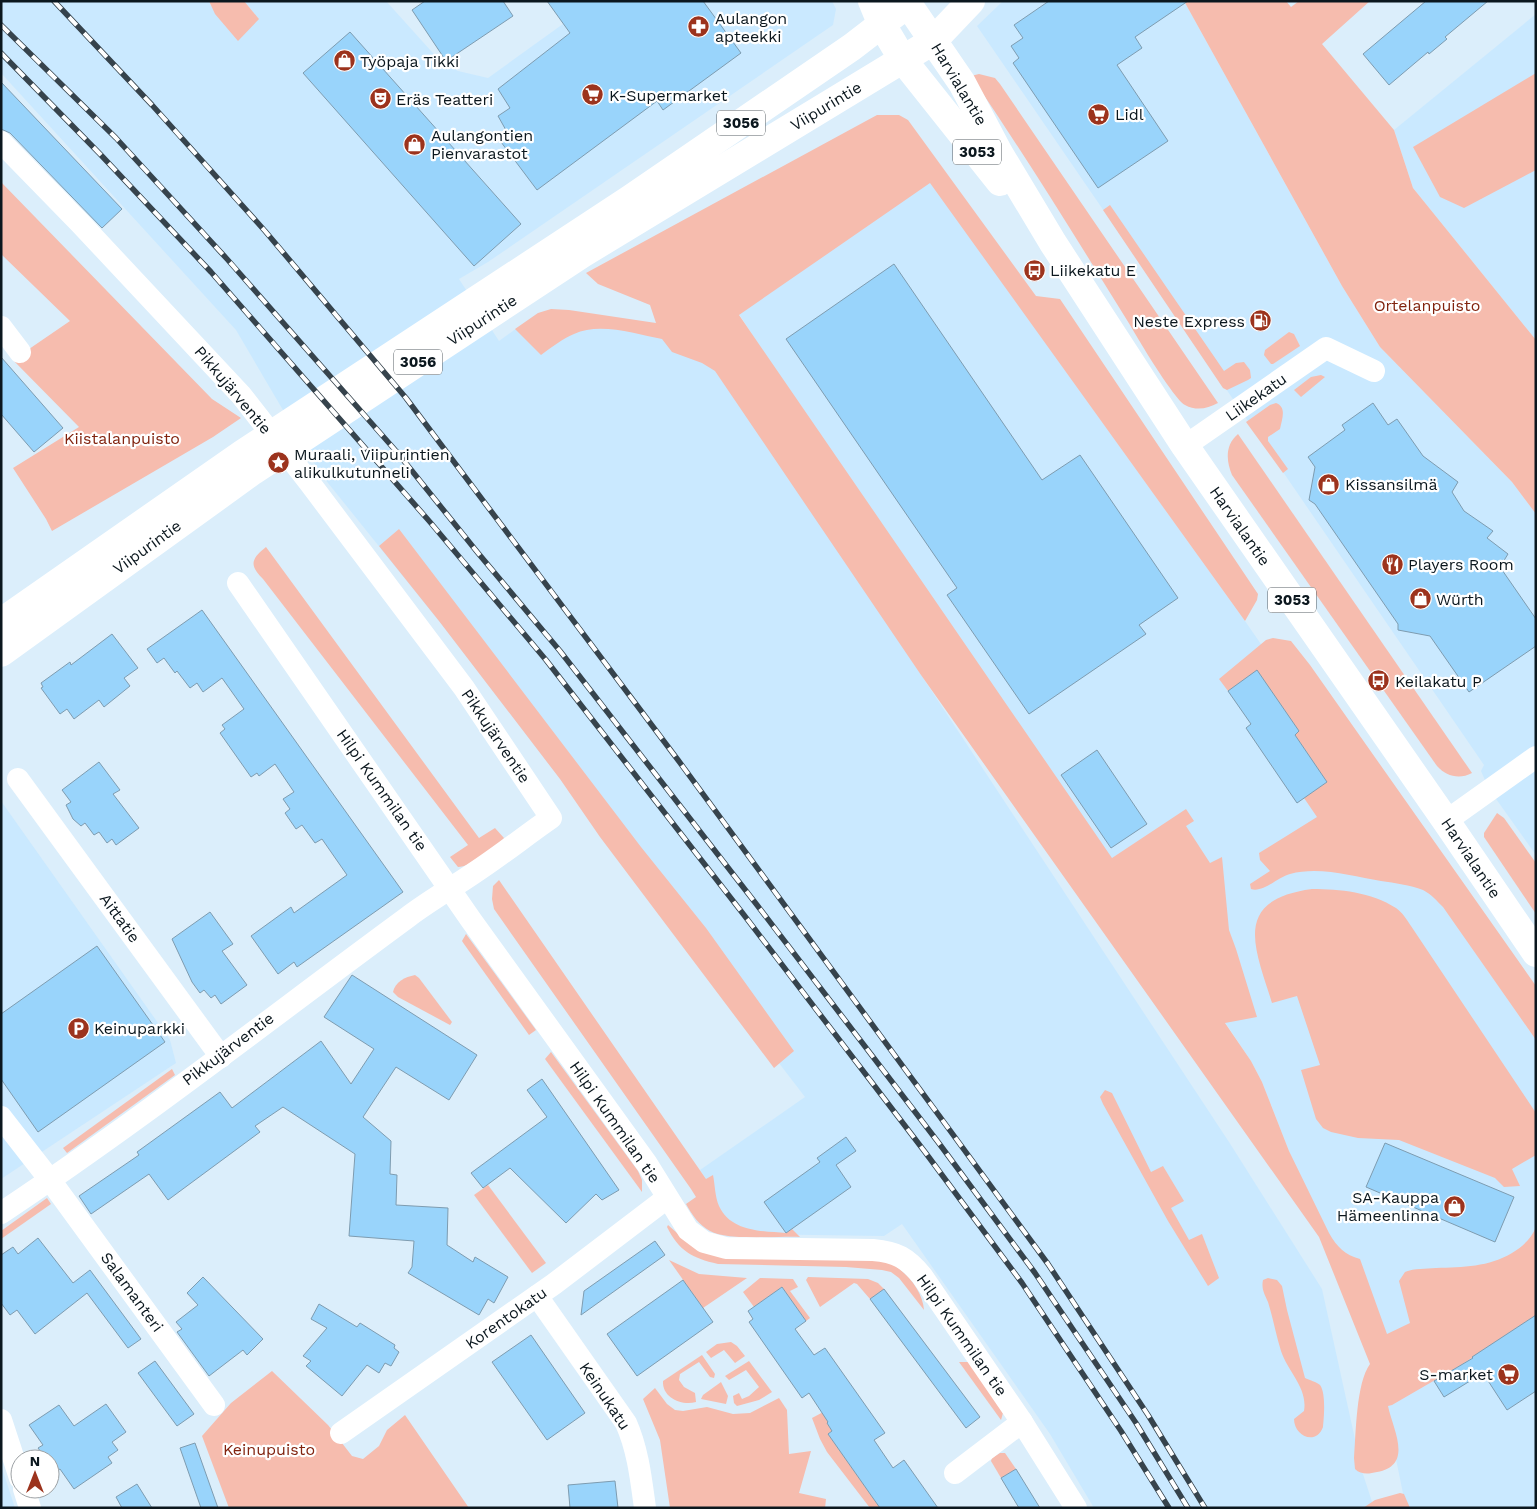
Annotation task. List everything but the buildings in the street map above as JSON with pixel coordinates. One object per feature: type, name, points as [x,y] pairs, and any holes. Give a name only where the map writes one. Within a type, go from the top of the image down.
[{"type":"main road","name":"Viipurintie","points":[[577,246],[903,60],[932,41],[971,1]]},
{"type":"main road","name":"Viipurintie","points":[[1,622],[577,246],[852,47],[877,12],[908,2]]},
{"type":"main road","name":"Harvialantie","points":[[908,2],[932,41],[962,83],[999,153],[1053,243],[1185,446],[1536,953]]},
{"type":"main road","name":"Harvialantie","points":[[877,12],[903,60],[1020,207],[1053,243]]},
{"type":"main road","name":"Viipurintie","points":[[1,653],[248,462]]},
{"type":"street","name":"Pikkujärventie","points":[[1,142],[139,285],[241,395],[464,688],[551,818],[410,915],[253,1031],[221,1057],[50,1180],[1,1212]]},
{"type":"street","points":[[1,327],[20,352]]},
{"type":"street","name":"Liikekatu","points":[[1185,446],[1326,348],[1374,371]]},
{"type":"street","name":"Hilpi Kummilan tie","points":[[238,583],[477,928],[647,1164],[693,1234],[704,1242],[716,1246],[735,1248],[873,1250],[894,1253],[908,1261],[922,1276],[1022,1422],[1076,1508]]},
{"type":"street","points":[[1446,821],[1536,757]]},
{"type":"street","name":"Aittatie","points":[[18,779],[221,1057]]},
{"type":"street","name":"Salamanteri","points":[[1,1117],[50,1180],[214,1405]]},
{"type":"street","name":"Korentokatu","points":[[341,1433],[537,1296],[668,1198]]},
{"type":"street","name":"Keinukatu","points":[[537,1296],[626,1423],[637,1452],[645,1508]]},
{"type":"street","points":[[1,1420],[10,1449]]},
{"type":"street","points":[[955,1474],[1022,1422]]},
{"type":"shaded area","points":[[1,1],[209,1],[211,6],[259,19],[244,1],[386,1],[441,62],[458,71],[488,78],[595,1],[832,1],[836,9],[833,25],[488,262],[459,279],[499,341],[538,313],[759,345],[739,314],[930,182],[1245,621],[1536,1040],[1536,1508],[1406,1508],[1381,1386],[1262,1082],[1251,1061],[1190,970],[1133,846],[1112,859],[722,373],[1229,1142],[1322,1289],[1362,1471],[1374,1508],[1094,1508],[1050,1434],[902,1224],[884,1236],[738,1234],[713,1222],[706,1179],[700,1170],[805,1097],[439,621],[320,473],[236,330],[1,73]]},
{"type":"shaded area","points":[[1003,1],[1184,1],[1342,286],[1380,347],[1512,482],[1536,514],[1536,855],[1489,789],[1481,771],[1484,765],[977,26]]},
{"type":"shaded area","points":[[1536,14],[1536,340],[1413,188],[1394,130]]},
{"type":"shaded area","points":[[1,801],[170,1040],[176,1063],[1,1179]]},
{"type":"shaded area","points":[[1,1465],[10,1493],[10,1499],[12,1499],[15,1508],[1,1508]]},
{"type":"green space","points":[[209,1],[244,1],[259,19],[238,41],[215,14]]},
{"type":"green space","name":"Ortelanpuisto","points":[[1184,1],[1286,1],[1291,7],[1299,1],[1370,1],[1322,44],[1394,130],[1413,188],[1536,340],[1536,514],[1512,482],[1380,347],[1342,286]]},
{"type":"green space","points":[[1536,73],[1536,170],[1464,208],[1440,197],[1413,147]]},
{"type":"green space","points":[[979,74],[995,78],[1000,84],[1218,403],[1210,407],[1197,409],[1185,405],[1165,381],[1032,168],[971,76]]},
{"type":"green space","points":[[877,115],[899,115],[908,120],[1036,296],[1060,299],[1258,594],[1257,600],[1245,621],[930,183],[739,315],[1112,858],[1186,809],[1194,821],[1186,826],[1210,863],[1222,857],[1229,930],[1257,1017],[1225,1023],[1251,1061],[1262,1082],[1289,1151],[1329,1233],[1342,1250],[1360,1259],[1387,1334],[1410,1323],[1399,1281],[1405,1272],[1485,1264],[1503,1258],[1520,1248],[1529,1239],[1536,1227],[1536,1315],[1461,1365],[1388,1406],[1398,1445],[1398,1454],[1395,1462],[1388,1468],[1368,1474],[1355,1469],[1354,1458],[1359,1396],[1365,1373],[1370,1364],[1319,1237],[921,675],[715,371],[702,363],[672,352],[662,339],[641,334],[606,329],[584,331],[565,338],[541,355],[515,329],[538,313],[551,309],[656,323],[650,305],[598,284],[586,273]]},
{"type":"green space","name":"Kiistalanpuisto","points":[[1,182],[212,399],[241,418],[213,437],[52,531],[13,468],[79,427],[13,360],[70,321],[1,254]]},
{"type":"green space","points":[[1110,205],[1224,371],[1236,363],[1244,362],[1250,370],[1251,378],[1227,390],[1223,388],[1103,210]]},
{"type":"green space","points":[[1289,332],[1294,334],[1300,346],[1271,364],[1264,355],[1265,350]]},
{"type":"green space","points":[[1321,375],[1325,377],[1301,397],[1294,390],[1311,377]]},
{"type":"green space","points":[[1276,403],[1283,410],[1282,421],[1280,429],[1268,437],[1268,441],[1288,469],[1283,473],[1246,422],[1270,405]]},
{"type":"green space","points":[[1238,434],[1472,773],[1453,776],[1437,766],[1232,475],[1228,453],[1231,443]]},
{"type":"green space","points":[[399,529],[641,847],[706,928],[794,1051],[774,1068],[600,837],[560,779],[379,546]]},
{"type":"green space","points":[[266,547],[479,838],[495,828],[504,838],[489,852],[469,864],[458,867],[450,857],[468,845],[255,570],[255,559]]},
{"type":"green space","points":[[1273,638],[1291,641],[1310,665],[1536,986],[1536,1040],[1443,907],[1423,890],[1402,884],[1324,871],[1290,874],[1260,889],[1251,889],[1250,884],[1270,871],[1260,860],[1259,853],[1317,817],[1304,798],[1327,782],[1295,735],[1299,731],[1257,671],[1228,691],[1219,679],[1266,640]]},
{"type":"green space","points":[[1497,813],[1504,818],[1536,863],[1536,914],[1484,837],[1484,833]]},
{"type":"green space","points":[[499,880],[706,1179],[713,1175],[719,1206],[724,1215],[731,1221],[748,1228],[786,1233],[792,1229],[800,1237],[728,1236],[710,1231],[696,1219],[686,1204],[696,1197],[691,1189],[494,909],[492,899],[493,886]]},
{"type":"green space","points":[[1312,889],[1355,892],[1376,898],[1396,908],[1406,919],[1536,1113],[1536,1155],[1512,1169],[1520,1186],[1504,1187],[1495,1178],[1399,1140],[1358,1138],[1331,1132],[1323,1128],[1316,1119],[1301,1070],[1320,1065],[1297,996],[1272,1003],[1260,964],[1255,930],[1259,915],[1269,904],[1286,895]]},
{"type":"green space","points":[[466,934],[536,1030],[529,1035],[462,941]]},
{"type":"green space","points":[[415,975],[452,1022],[450,1025],[398,997],[393,992],[396,985],[401,981]]},
{"type":"green space","points":[[551,1052],[638,1171],[642,1180],[642,1192],[545,1059]]},
{"type":"green space","points":[[172,1069],[175,1075],[67,1153],[63,1148]]},
{"type":"green space","points":[[1105,1090],[1112,1093],[1151,1172],[1163,1166],[1184,1201],[1171,1208],[1189,1240],[1202,1234],[1219,1278],[1208,1286],[1168,1221],[1103,1104],[1100,1097]]},
{"type":"green space","points":[[488,1185],[546,1263],[532,1273],[474,1195]]},
{"type":"green space","points":[[47,1198],[51,1204],[1,1239],[1,1231]]},
{"type":"green space","points":[[668,1225],[693,1247],[870,1258],[885,1261],[902,1271],[913,1282],[921,1296],[924,1310],[899,1278],[891,1272],[846,1267],[718,1264],[687,1252],[676,1242],[667,1227]]},
{"type":"green space","points":[[669,1260],[699,1274],[747,1278],[703,1308]]},
{"type":"green space","points":[[808,1277],[868,1279],[878,1283],[884,1289],[870,1299],[854,1283],[820,1307],[806,1280]]},
{"type":"green space","points":[[760,1278],[793,1279],[798,1287],[790,1291],[810,1318],[806,1321],[782,1287],[754,1307],[743,1292]]},
{"type":"green space","points":[[1268,1278],[1277,1280],[1282,1286],[1305,1378],[1319,1384],[1322,1389],[1324,1405],[1323,1427],[1316,1436],[1311,1437],[1301,1434],[1295,1425],[1294,1419],[1304,1411],[1303,1395],[1281,1351],[1263,1289],[1263,1280]]},
{"type":"green space","points":[[731,1342],[745,1356],[735,1363],[724,1350],[711,1358],[706,1352],[717,1344]]},
{"type":"green space","points":[[702,1355],[715,1374],[714,1378],[710,1377],[699,1362],[680,1374],[679,1380],[684,1387],[695,1393],[696,1402],[679,1402],[669,1396],[663,1381]]},
{"type":"green space","points":[[749,1361],[772,1392],[759,1400],[737,1406],[734,1403],[733,1396],[739,1393],[742,1399],[749,1396],[759,1387],[746,1370],[729,1380],[725,1376]]},
{"type":"green space","points":[[959,1362],[970,1362],[1003,1413],[1001,1420]]},
{"type":"green space","name":"Keinupuisto","points":[[272,1371],[328,1425],[352,1456],[363,1459],[379,1446],[387,1430],[405,1415],[469,1508],[229,1508],[202,1436],[231,1403]]},
{"type":"green space","points":[[721,1382],[728,1396],[726,1404],[701,1399],[703,1395]]},
{"type":"green space","points":[[655,1388],[667,1404],[675,1410],[683,1411],[707,1407],[733,1414],[750,1413],[779,1398],[787,1410],[789,1454],[811,1451],[799,1493],[826,1499],[825,1508],[670,1508],[660,1440],[643,1399]]},
{"type":"green space","points":[[827,1410],[833,1419],[827,1423],[832,1431],[828,1434],[880,1508],[870,1508],[827,1452],[812,1418]]},
{"type":"green space","points":[[1000,1453],[1005,1453],[1016,1469],[1001,1478],[991,1461],[992,1458]]},
{"type":"green space","points":[[1400,1493],[1404,1494],[1410,1508],[1363,1508],[1375,1500]]},
{"type":"railway","points":[[54,1],[152,105],[265,231],[406,398],[678,760],[1048,1264],[1148,1415],[1205,1508]]},
{"type":"railway","points":[[1,25],[116,138],[227,259],[396,451],[560,651],[938,1142],[1035,1273],[1136,1423],[1188,1508]]},
{"type":"railway","points":[[1,53],[100,154],[211,272],[430,522],[546,660],[744,915],[925,1152],[1022,1283],[1121,1431],[1169,1508]]},
{"type":"place","name":"Aulangon apteekki","points":[[699,27]]},
{"type":"place","name":"Työpaja Tikki","points":[[344,61]]},
{"type":"place","name":"K-Supermarket","points":[[593,95]]},
{"type":"place","name":"Eräs Teatteri","points":[[380,99]]},
{"type":"place","name":"Lidl","points":[[1099,114]]},
{"type":"place","name":"Aulangontien Pienvarastot","points":[[415,144]]},
{"type":"place","name":"Liikekatu E","points":[[1034,270]]},
{"type":"place","name":"Neste Express","points":[[1261,321]]},
{"type":"place","name":"Muraali, Viipurintien alikulkutunneli","points":[[278,463]]},
{"type":"place","name":"Kissansilmä","points":[[1329,484]]},
{"type":"place","name":"Players Room","points":[[1392,564]]},
{"type":"place","name":"Würth","points":[[1420,599]]},
{"type":"place","name":"Keilakatu P","points":[[1379,681]]},
{"type":"place","name":"Keinuparkki","points":[[78,1028]]},
{"type":"place","name":"SA-Kauppa Hämeenlinna","points":[[1455,1206]]},
{"type":"place","name":"S-market","points":[[1509,1374]]}]
